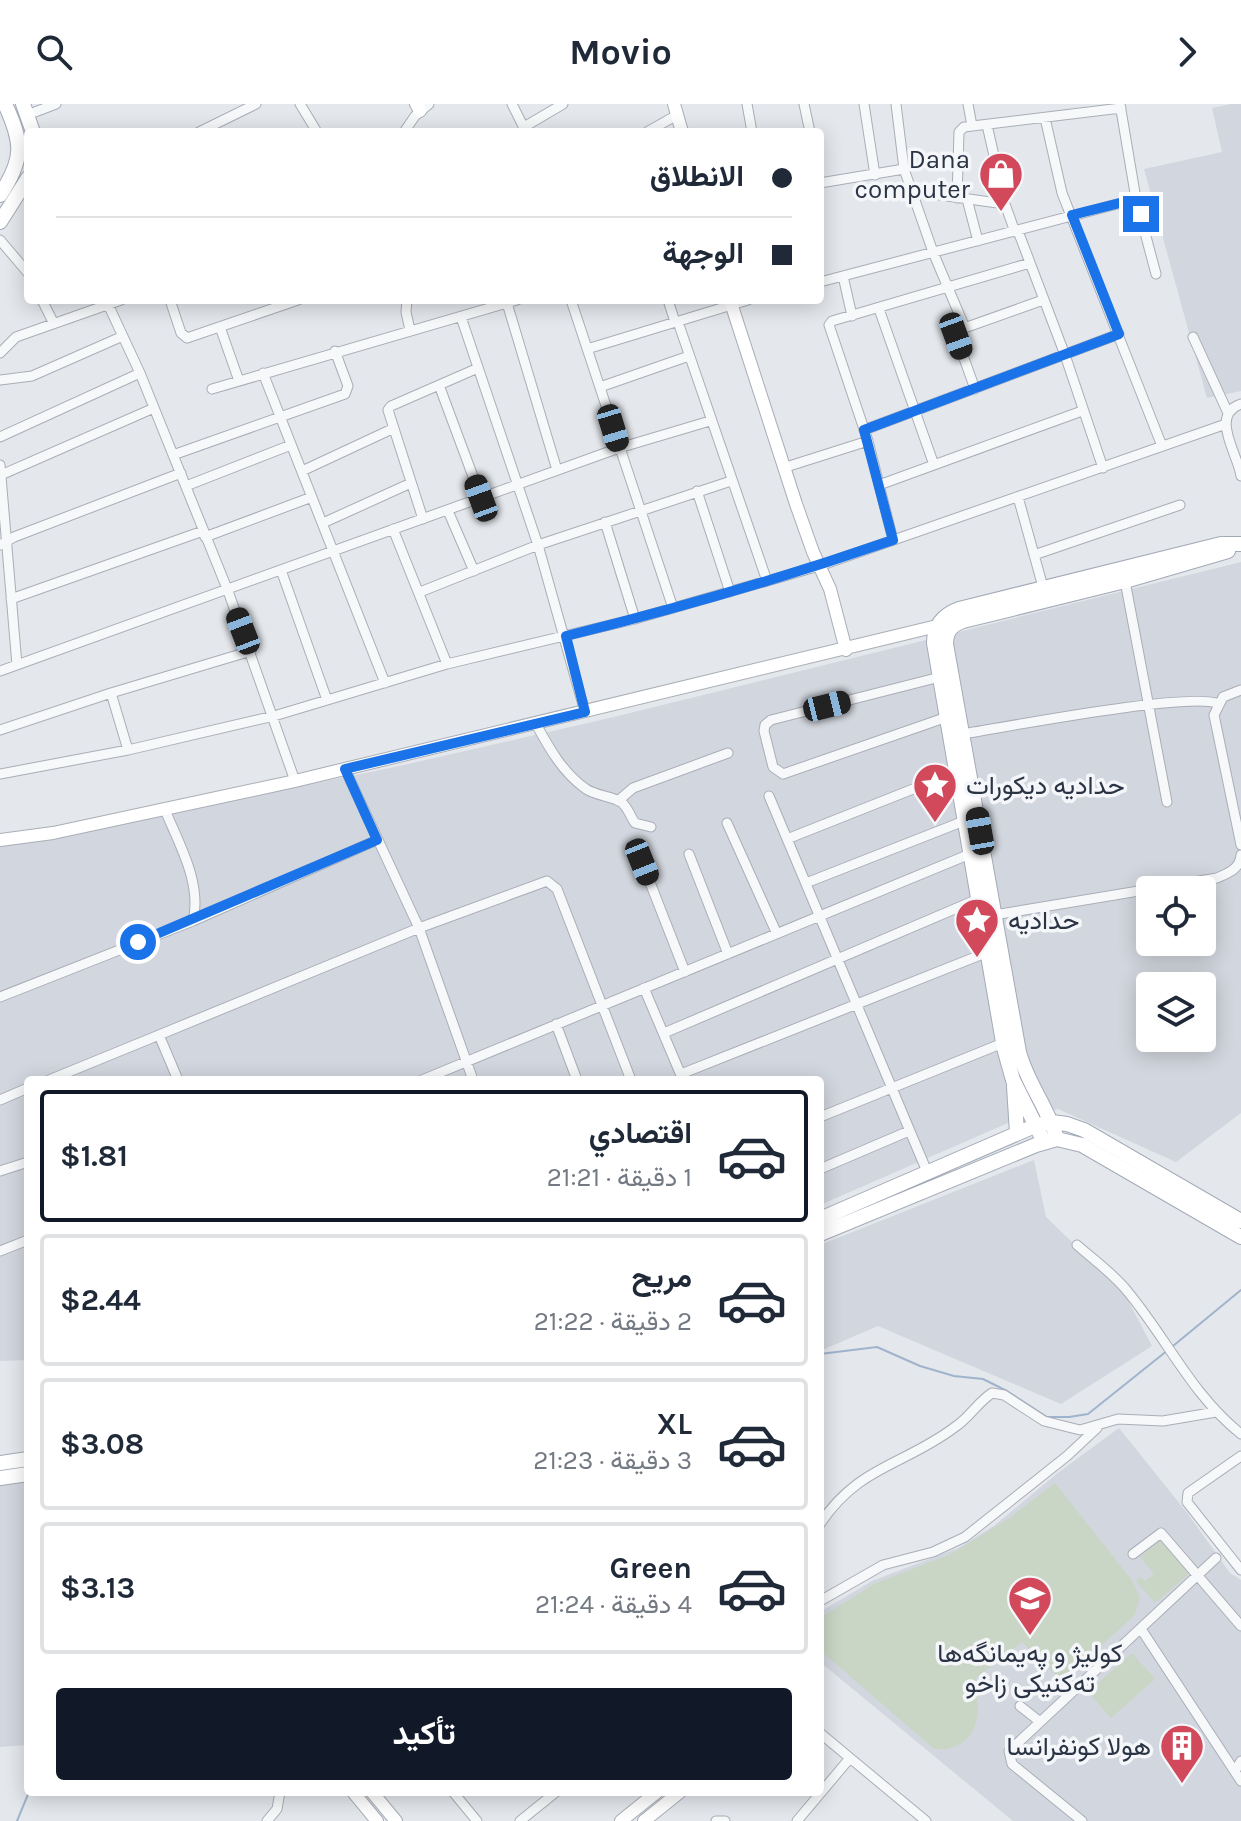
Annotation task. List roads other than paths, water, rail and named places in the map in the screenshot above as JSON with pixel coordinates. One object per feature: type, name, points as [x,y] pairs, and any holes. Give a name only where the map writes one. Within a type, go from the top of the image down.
[{"type":"main road","points":[[0,195],[14,173],[19,147],[16,130],[5,104]]},
{"type":"main road","points":[[0,222],[24,184]]},
{"type":"main road","points":[[1051,1140],[1003,1043],[934,643],[954,611],[1221,544],[1240,544]]},
{"type":"main road","points":[[943,628],[1125,581],[1223,553],[1240,544]]},
{"type":"main road","points":[[943,628],[1019,1052],[1021,1078],[1017,1133]]},
{"type":"main road","points":[[824,1217],[1045,1123],[1084,1130],[1241,1221]]},
{"type":"main road","points":[[824,1232],[1051,1140],[1082,1145],[1241,1237]]},
{"type":"main road","points":[[0,1463],[24,1460]]},
{"type":"main road","points":[[0,1478],[24,1475]]},
{"type":"street","points":[[25,110],[56,104]]},
{"type":"street","points":[[209,128],[256,104]]},
{"type":"street","points":[[300,104],[315,128]]},
{"type":"street","points":[[512,104],[524,128]]},
{"type":"street","points":[[528,128],[563,104]]},
{"type":"street","points":[[747,104],[751,128]]},
{"type":"street","points":[[804,104],[809,128]]},
{"type":"street","points":[[864,104],[875,175]]},
{"type":"street","points":[[896,104],[904,169],[933,252],[965,328]]},
{"type":"street","points":[[968,104],[972,126]]},
{"type":"street","points":[[1057,104],[1059,117]]},
{"type":"street","points":[[407,128],[422,106]]},
{"type":"street","points":[[978,241],[962,199],[959,132],[964,127],[1059,117],[1120,106],[1136,199],[1156,274]]},
{"type":"street","points":[[652,128],[675,110]]},
{"type":"street","points":[[1045,118],[1060,185],[1162,446]]},
{"type":"street","points":[[987,125],[1005,204],[1065,355],[1103,468]]},
{"type":"street","points":[[824,182],[904,169]]},
{"type":"street","points":[[911,191],[1005,204]]},
{"type":"street","points":[[824,281],[1136,199]]},
{"type":"street","points":[[0,240],[24,268]]},
{"type":"street","points":[[893,540],[868,441],[829,328],[832,321],[1030,263]]},
{"type":"street","points":[[843,276],[852,316]]},
{"type":"street","points":[[975,389],[956,331],[1043,300]]},
{"type":"street","points":[[44,304],[53,322]]},
{"type":"street","points":[[0,353],[16,337],[102,304]]},
{"type":"street","points":[[108,304],[140,373],[228,591],[295,781]]},
{"type":"street","points":[[171,304],[184,338],[286,304]]},
{"type":"street","points":[[407,304],[410,330]]},
{"type":"street","points":[[212,389],[505,304]]},
{"type":"street","points":[[513,304],[557,470]]},
{"type":"street","points":[[572,304],[673,608]]},
{"type":"street","points":[[669,304],[767,581]]},
{"type":"street","points":[[587,349],[725,304]]},
{"type":"street","points":[[731,304],[796,504],[830,589],[846,650]]},
{"type":"street","points":[[879,309],[934,465]]},
{"type":"street","points":[[461,317],[538,545],[585,712]]},
{"type":"street","points":[[220,327],[239,381]]},
{"type":"street","points":[[864,430],[1119,334]]},
{"type":"street","points":[[0,380],[32,376],[123,336]]},
{"type":"street","points":[[1193,337],[1228,413],[1226,424],[1241,476]]},
{"type":"street","points":[[173,455],[347,392],[348,386],[335,351]]},
{"type":"street","points":[[600,387],[689,356]]},
{"type":"street","points":[[423,519],[387,413],[391,406],[478,368]]},
{"type":"street","points":[[0,437],[140,373]]},
{"type":"street","points":[[263,373],[385,683]]},
{"type":"street","points":[[439,385],[481,498]]},
{"type":"street","points":[[1228,413],[1241,404]]},
{"type":"street","points":[[17,665],[3,544],[1,470],[154,408]]},
{"type":"street","points":[[879,485],[1082,411]]},
{"type":"street","points":[[0,671],[619,448],[710,421]]},
{"type":"street","points":[[0,774],[128,750],[274,716],[447,664],[635,619],[730,592],[819,566],[1226,424]]},
{"type":"street","points":[[302,471],[392,429]]},
{"type":"street","points":[[786,467],[868,441]]},
{"type":"street","points":[[186,486],[291,445]]},
{"type":"street","points":[[3,544],[181,473]]},
{"type":"street","points":[[420,592],[538,545],[731,481]]},
{"type":"street","points":[[323,523],[411,483]]},
{"type":"street","points":[[697,491],[730,592]]},
{"type":"street","points":[[0,606],[312,497]]},
{"type":"street","points":[[1018,497],[1043,587]]},
{"type":"street","points":[[1034,555],[1180,505]]},
{"type":"street","points":[[448,511],[474,571]]},
{"type":"street","points":[[605,522],[635,619]]},
{"type":"street","points":[[393,529],[447,664]]},
{"type":"street","points":[[281,570],[327,700]]},
{"type":"street","points":[[1125,581],[1167,802]]},
{"type":"street","points":[[0,840],[53,833],[295,781],[943,628]]},
{"type":"street","points":[[0,730],[251,651]]},
{"type":"street","points":[[940,677],[771,720],[764,731],[773,767],[783,774],[947,717]]},
{"type":"street","points":[[1241,690],[1228,694],[1218,704],[1214,721],[1241,845]]},
{"type":"street","points":[[111,693],[128,750]]},
{"type":"street","points":[[962,734],[1148,705],[1205,700],[1218,704]]},
{"type":"street","points":[[536,724],[554,756],[580,785],[597,795],[618,801],[625,806],[635,823],[651,827]]},
{"type":"street","points":[[618,801],[633,788],[728,753]]},
{"type":"street","points":[[345,769],[419,928],[471,1076]]},
{"type":"street","points":[[787,839],[956,772]]},
{"type":"street","points":[[769,796],[928,1174]]},
{"type":"street","points":[[165,810],[194,883],[196,903],[193,921]]},
{"type":"street","points":[[806,883],[964,821]]},
{"type":"street","points":[[727,823],[777,934]]},
{"type":"street","points":[[0,997],[193,921],[377,840]]},
{"type":"street","points":[[689,854],[728,954]]},
{"type":"street","points":[[432,1076],[970,854]]},
{"type":"street","points":[[994,915],[1217,878],[1233,871],[1241,855]]},
{"type":"street","points":[[642,862],[685,972]]},
{"type":"street","points":[[59,1076],[419,928],[544,881],[557,889],[629,1076]]},
{"type":"street","points":[[664,1033],[978,899]]},
{"type":"street","points":[[684,1076],[988,952]]},
{"type":"street","points":[[644,988],[682,1076]]},
{"type":"street","points":[[556,1024],[576,1076]]},
{"type":"street","points":[[159,1035],[176,1076]]},
{"type":"street","points":[[824,1115],[1003,1043]]},
{"type":"street","points":[[0,1100],[24,1090]]},
{"type":"street","points":[[824,1167],[909,1131]]},
{"type":"street","points":[[0,1171],[24,1163]]},
{"type":"street","points":[[0,1251],[24,1242]]},
{"type":"street","points":[[1077,1245],[1127,1290],[1216,1412],[1241,1434]]},
{"type":"street","points":[[824,1518],[855,1484],[956,1427],[992,1393],[1000,1393],[1031,1414],[1080,1430],[1118,1419],[1181,1419],[1216,1412]]},
{"type":"street","points":[[824,1599],[883,1565],[933,1552],[965,1537],[1067,1456],[1103,1423]]},
{"type":"street","points":[[1241,1456],[1188,1493],[1187,1502],[1241,1570]]},
{"type":"street","points":[[1133,1554],[1161,1533],[1241,1626]]},
{"type":"street","points":[[1082,1821],[1009,1760],[1011,1747],[1216,1558]]},
{"type":"street","points":[[1141,1629],[1241,1781]]},
{"type":"street","points":[[1020,1706],[1039,1721]]},
{"type":"street","points":[[824,1736],[926,1821]]},
{"type":"street","points":[[824,1789],[850,1758]]},
{"type":"street","points":[[1235,1771],[1241,1761]]},
{"type":"street","points":[[267,1821],[277,1809],[279,1796]]},
{"type":"street","points":[[356,1796],[377,1821]]},
{"type":"street","points":[[375,1796],[396,1821]]},
{"type":"street","points":[[459,1796],[477,1821]]},
{"type":"street","points":[[520,1821],[551,1796]]},
{"type":"street","points":[[621,1821],[652,1796]]},
{"type":"street","points":[[644,1821],[675,1796]]},
{"type":"street","points":[[797,1821],[818,1796]]},
{"type":"street","points":[[716,1821],[725,1821]]},
{"type":"waterway","points":[[1173,1346],[1241,1290]]},
{"type":"waterway","points":[[824,1354],[877,1347],[920,1366],[954,1376],[983,1379],[1047,1417],[1069,1417],[1088,1414],[1168,1350]]},
{"type":"waterway","points":[[17,1821],[27,1796]]},
{"type":"place","name":"Dana computer","points":[[1001,213]]},
{"type":"place","name":"حداديه ديكورات","points":[[935,824]]},
{"type":"place","name":"حداديه","points":[[977,959]]},
{"type":"place","name":"كوليژ و په‌يمانگه‌ها ته‌كنيكى زاخو","points":[[1030,1637]]},
{"type":"place","name":"هولا كونفرانسا","points":[[1182,1785]]}]
